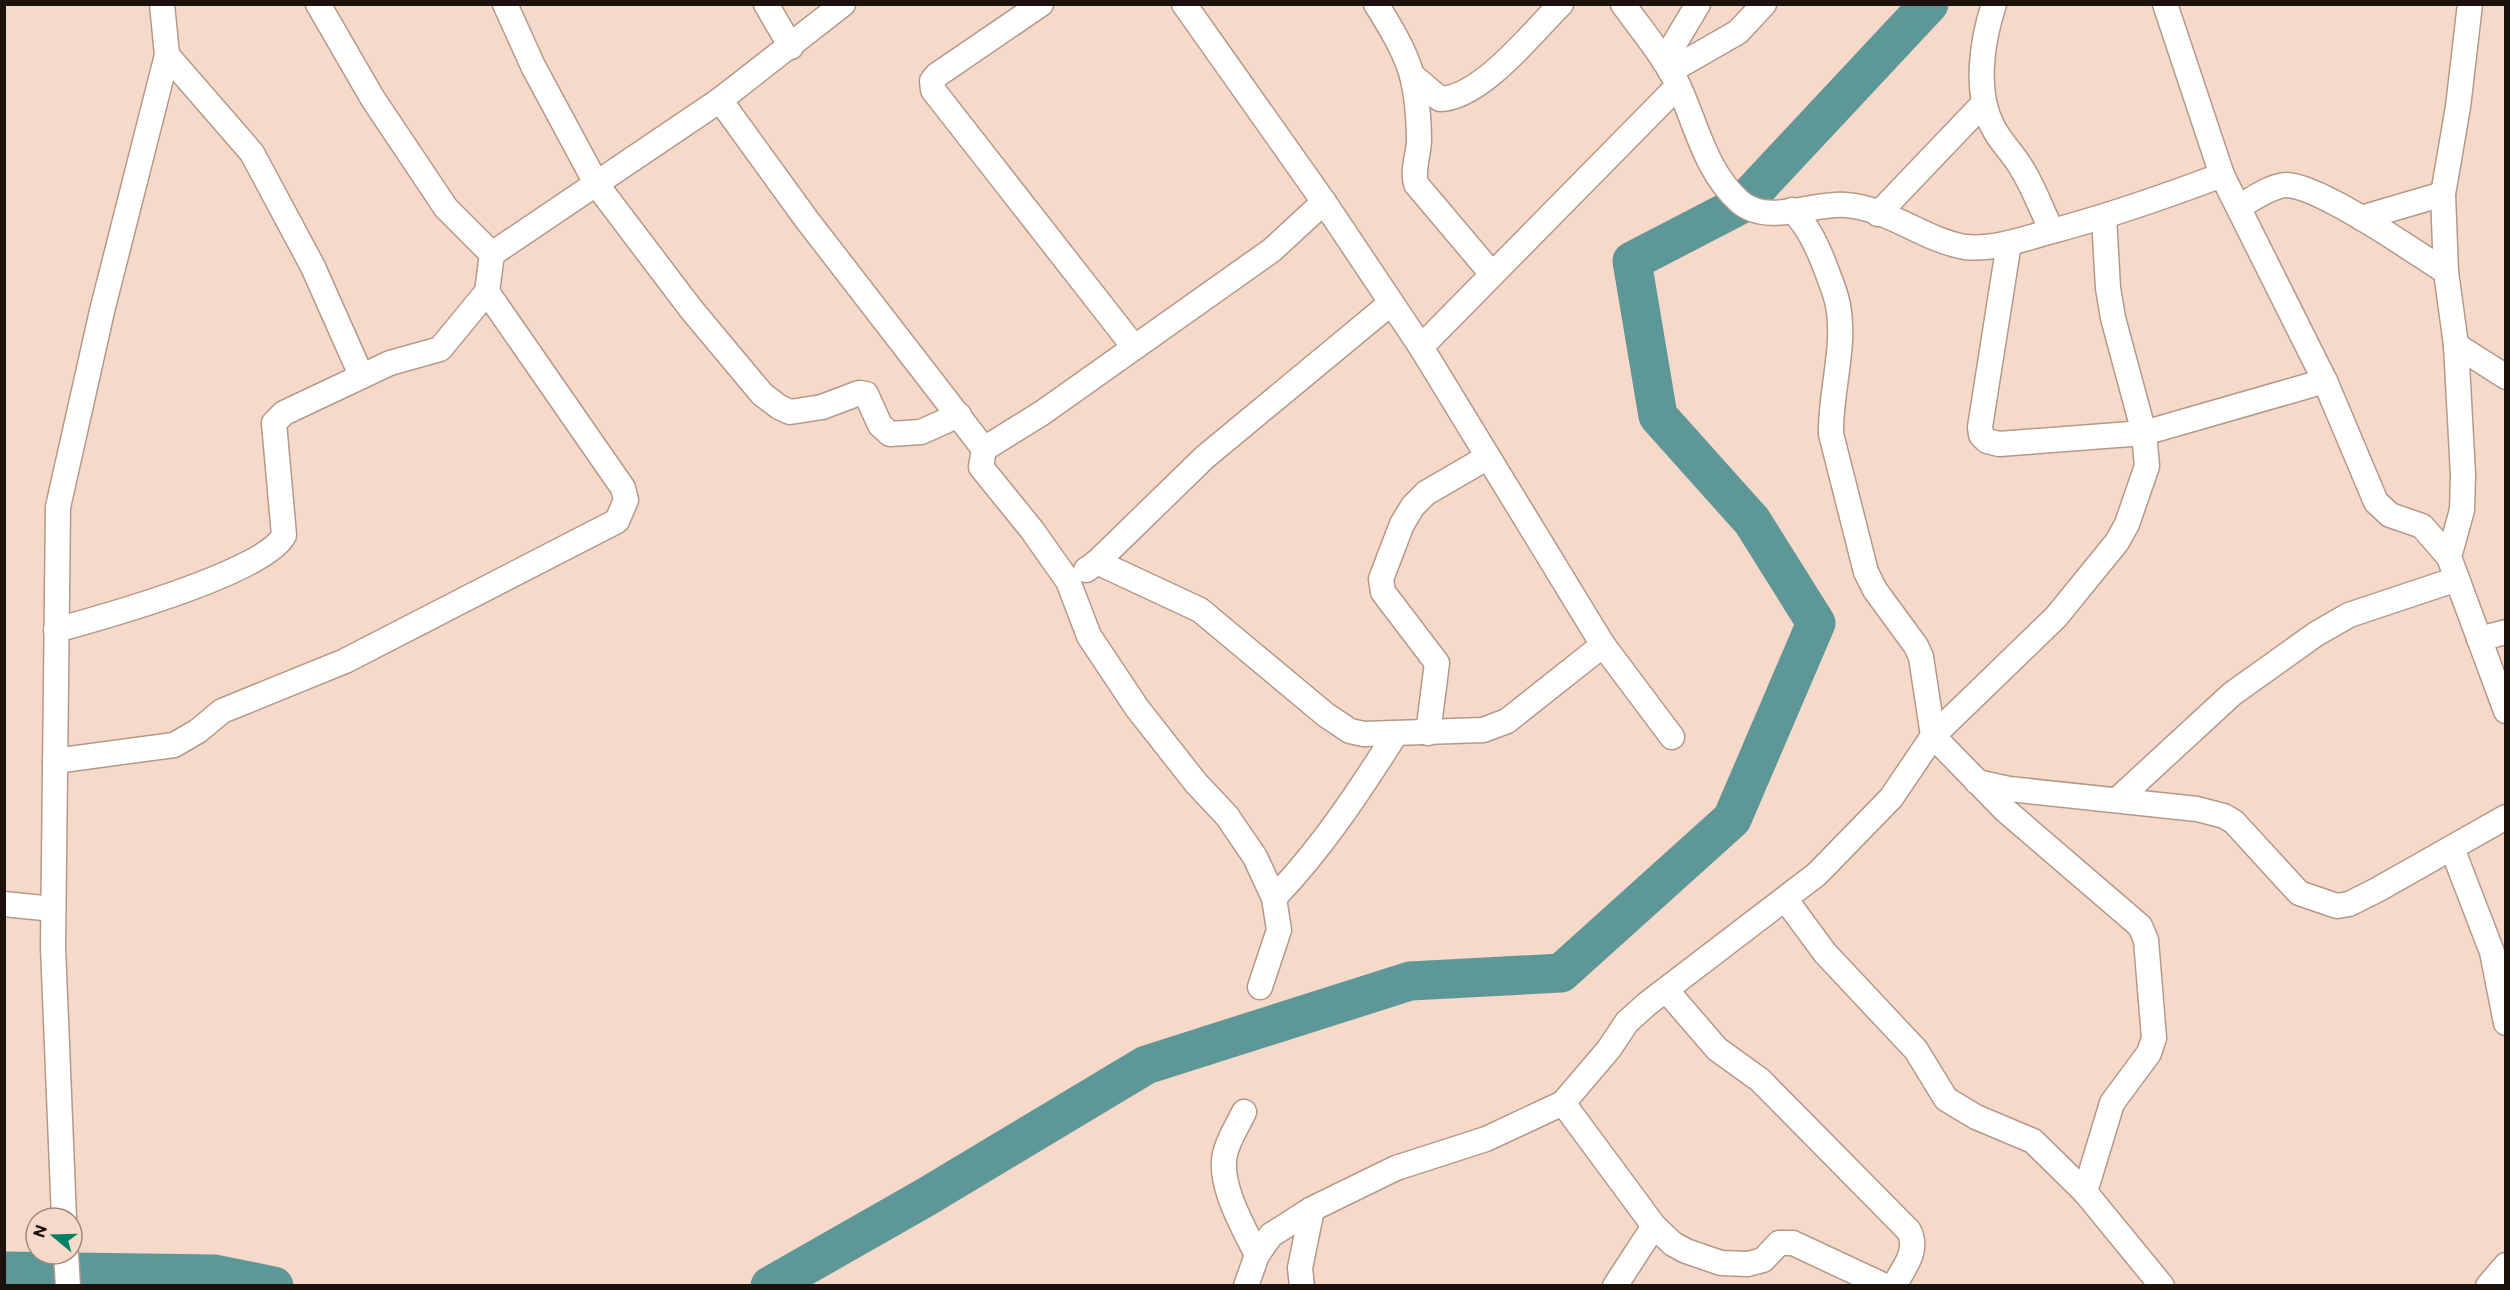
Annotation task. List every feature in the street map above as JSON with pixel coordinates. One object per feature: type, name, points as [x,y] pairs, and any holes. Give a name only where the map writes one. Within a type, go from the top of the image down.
[{"type":"street","points":[[64,1206],[53,909],[58,507],[102,311],[167,55],[162,4]]},
{"type":"street","points":[[318,4],[373,99],[446,208],[492,254]]},
{"type":"street","points":[[505,4],[533,66],[597,185],[691,309],[762,394],[790,412],[822,408],[851,395],[866,394],[880,425],[890,434],[897,435],[921,432],[959,415]]},
{"type":"street","points":[[766,4],[791,47]]},
{"type":"street","points":[[56,630],[227,575],[281,541],[284,535],[274,423],[285,413],[361,375],[390,363],[440,349],[487,292],[492,254],[720,100],[791,47],[843,4]]},
{"type":"street","points":[[1041,4],[937,75],[932,81],[933,90],[1134,347]]},
{"type":"street","points":[[1184,4],[1324,202],[1421,347],[1603,645],[1672,737]]},
{"type":"street","points":[[1376,4],[1400,43],[1414,77],[1419,137],[1413,173],[1416,184],[1492,274]]},
{"type":"street","points":[[1414,77],[1429,93],[1440,99],[1454,99],[1478,86],[1561,4]]},
{"type":"street","points":[[1623,4],[1671,73],[1720,182],[1742,204],[1767,213],[1814,205],[1847,205],[1878,214],[1947,243],[1969,247],[2009,243],[2104,217],[2222,175]]},
{"type":"street","points":[[1671,73],[1680,34],[1698,4]]},
{"type":"street","points":[[1421,347],[1492,274],[1671,73],[1727,39],[1750,22],[1764,4]]},
{"type":"street","points":[[1994,4],[1988,24],[1982,86],[1983,104],[1993,128],[2023,169],[2052,231]]},
{"type":"street","points":[[2165,4],[2222,175],[2240,206],[2325,381],[2376,502],[2390,515],[2422,526],[2449,556],[2505,711]]},
{"type":"street","points":[[2449,556],[2462,510],[2456,345],[2446,272],[2443,194],[2458,107],[2470,4]]},
{"type":"street","points":[[1680,34],[1727,39]]},
{"type":"street","points":[[167,55],[252,153],[313,267],[361,375]]},
{"type":"street","points":[[720,100],[807,220],[984,449],[981,467],[1032,530],[1068,581],[1089,636],[1137,708],[1196,783],[1227,816],[1255,857],[1274,898],[1279,930],[1260,987]]},
{"type":"street","points":[[1878,214],[1983,104]]},
{"type":"street","points":[[2240,206],[2274,188],[2287,185],[2305,190],[2361,218],[2446,272]]},
{"type":"street","points":[[2361,218],[2443,194]]},
{"type":"street","points":[[984,449],[1272,250],[1324,202]]},
{"type":"street","points":[[1792,210],[1803,221],[1814,239],[1838,305],[1838,364],[1830,414],[1831,434],[1862,555],[1875,590],[1916,646],[1921,657],[1934,736],[1977,782],[2140,926],[2146,939],[2154,1038],[2149,1053],[2112,1103],[2085,1192]]},
{"type":"street","points":[[1246,1286],[1257,1255],[1271,1235],[1312,1209],[1396,1168],[1485,1139],[1563,1102],[1609,1049],[1627,1022],[1647,1004],[1667,991],[1817,874],[1890,798],[1934,736],[2056,617],[2117,542],[2127,524],[2147,466],[2144,433],[2113,318],[2108,288],[2104,217]]},
{"type":"street","points":[[2009,243],[1981,435],[1987,441],[2000,444],[2144,433],[2325,381]]},
{"type":"street","points":[[55,761],[174,745],[198,731],[222,711],[345,661],[617,521],[626,500],[623,488],[487,292]]},
{"type":"street","points":[[1068,581],[1097,562],[1205,457],[1391,303]]},
{"type":"street","points":[[2456,345],[2505,377]]},
{"type":"street","points":[[1428,733],[1437,663],[1383,592],[1381,579],[1402,524],[1413,506],[1426,493],[1488,457]]},
{"type":"street","points":[[1097,562],[1200,610],[1326,715],[1350,731],[1364,734],[1395,735],[1483,730],[1507,721],[1603,645]]},
{"type":"street","points":[[2117,800],[2232,694],[2316,634],[2349,615],[2457,579]]},
{"type":"street","points":[[2479,639],[2505,632]]},
{"type":"street","points":[[1274,898],[1308,863],[1344,815],[1395,735]]},
{"type":"street","points":[[1977,782],[2009,789],[2197,809],[2224,816],[2234,822],[2300,893],[2337,906],[2358,900],[2505,817]]},
{"type":"street","points":[[2452,848],[2492,952],[2505,1023]]},
{"type":"street","points":[[1785,900],[1825,953],[1916,1050],[1946,1098],[1976,1117],[2033,1141],[2085,1192],[2162,1286]]},
{"type":"street","points":[[4,904],[53,909]]},
{"type":"street","points":[[1667,991],[1717,1049],[1760,1080],[1909,1231],[1914,1241],[1914,1250],[1894,1286]]},
{"type":"street","points":[[1563,1102],[1654,1226],[1672,1244],[1721,1263],[1748,1264],[1763,1260],[1779,1243],[1792,1243],[1885,1286]]},
{"type":"street","points":[[1244,1112],[1225,1154],[1223,1171],[1234,1207],[1257,1255]]},
{"type":"street","points":[[1302,1286],[1300,1268],[1312,1209]]},
{"type":"street","points":[[1615,1286],[1654,1226]]},
{"type":"street","points":[[2488,1286],[2505,1265]]},
{"type":"street","points":[[67,1266],[68,1286]]},
{"type":"waterway","points":[[770,1286],[926,1197],[1146,1065],[1410,981],[1561,973],[1732,819],[1816,623],[1752,521],[1658,416],[1632,261],[1742,204],[1929,4]]},
{"type":"waterway","points":[[4,1271],[215,1274],[274,1286]]}]
